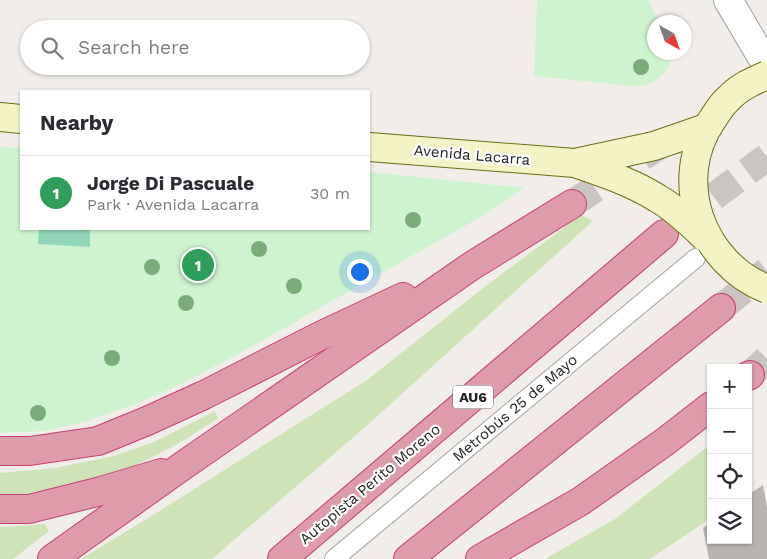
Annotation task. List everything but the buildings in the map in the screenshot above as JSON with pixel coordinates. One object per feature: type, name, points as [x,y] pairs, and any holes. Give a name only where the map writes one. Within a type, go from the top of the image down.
[{"type":"highway","points":[[52,559],[181,466],[473,265],[572,204]]},
{"type":"highway","name":"Autopista Perito Moreno","points":[[282,559],[664,234]]},
{"type":"highway","points":[[0,451],[30,451],[98,441],[196,399],[322,336],[473,265]]},
{"type":"highway","points":[[408,559],[721,308]]},
{"type":"highway","points":[[480,559],[580,501],[666,441],[707,409]]},
{"type":"highway","points":[[0,509],[29,509],[101,491],[181,466]]},
{"type":"main road","points":[[767,74],[745,85],[728,99],[706,128],[696,156],[693,183],[703,249],[726,262],[756,284],[767,288]]},
{"type":"main road","points":[[0,117],[20,119]]},
{"type":"main road","name":"Avenida Lacarra","points":[[576,163],[654,146],[706,128]]},
{"type":"main road","name":"Avenida Lacarra","points":[[370,146],[576,163],[625,182],[657,198],[683,216],[703,249]]},
{"type":"street","points":[[728,0],[762,58]]},
{"type":"lane","name":"Metrobús 25 de Mayo","points":[[334,559],[703,249]]},
{"type":"green space","points":[[537,0],[648,0],[656,15],[647,15],[647,60],[670,60],[664,73],[653,82],[632,86],[534,76]]},
{"type":"green space","points":[[0,147],[20,148],[20,230],[370,230],[370,172],[524,188],[484,215],[235,356],[175,387],[138,403],[85,422],[45,431],[0,433]]},
{"type":"green space","points":[[581,215],[593,221],[363,429],[212,559],[81,559],[367,380],[487,285]]},
{"type":"green space","points":[[39,230],[90,230],[90,247],[38,244]]},
{"type":"green space","points":[[215,411],[218,418],[188,438],[132,467],[39,494],[0,497],[0,473],[55,468],[114,456],[154,442]]},
{"type":"green space","points":[[707,447],[707,521],[650,559],[545,559],[615,519]]},
{"type":"green space","points":[[45,524],[49,531],[13,559],[0,559],[0,527]]},
{"type":"tunnel","points":[[572,204],[660,145]]},
{"type":"tunnel","points":[[680,222],[767,157]]},
{"type":"tunnel","points":[[721,308],[767,271]]},
{"type":"tunnel","points":[[752,373],[767,359]]},
{"type":"place","name":"Jorge Di Pascuale","points":[[198,265]]}]
